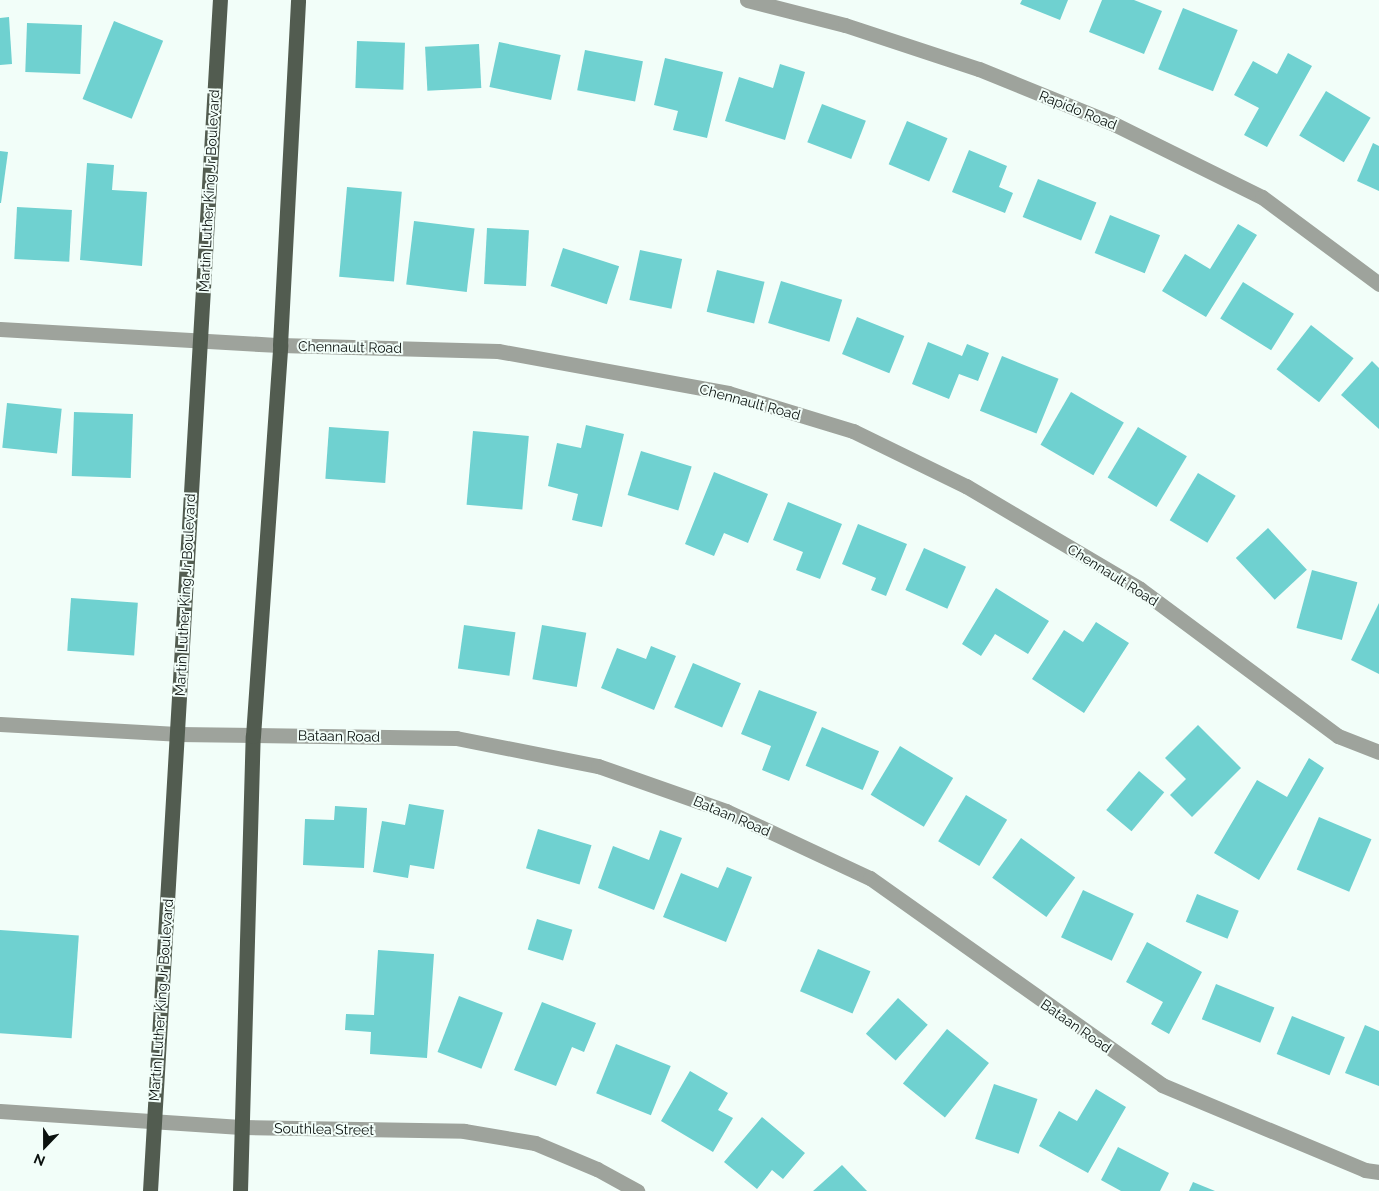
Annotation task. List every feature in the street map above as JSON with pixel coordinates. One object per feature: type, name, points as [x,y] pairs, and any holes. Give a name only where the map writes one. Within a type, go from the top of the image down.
[{"type":"main road","name":"Martin Luther King Jr Boulevard","points":[[150,1191],[220,0]]},
{"type":"main road","points":[[240,1191],[244,1127],[253,736],[280,345],[298,0]]},
{"type":"street","name":"Rapido Road","points":[[747,0],[845,24],[952,60],[1112,123],[1262,197],[1379,284]]},
{"type":"street","name":"Chennault Road","points":[[0,329],[280,345],[498,351],[728,393],[854,431],[966,486],[1140,589],[1338,736],[1379,752]]},
{"type":"street","name":"Bataan Road","points":[[0,724],[177,734],[456,738],[598,766],[726,811],[870,878],[1162,1085],[1365,1170],[1379,1172]]},
{"type":"street","name":"Southlea Street","points":[[0,1112],[244,1127],[464,1131],[535,1143],[597,1169],[637,1191]]},
{"type":"building","points":[[1022,0],[1068,0],[1060,20],[1020,4]]},
{"type":"building","points":[[1102,0],[1134,0],[1162,11],[1144,54],[1089,32]]},
{"type":"building","points":[[1183,8],[1238,30],[1213,91],[1158,69]]},
{"type":"building","points":[[9,17],[12,64],[0,65],[0,18]]},
{"type":"building","points":[[114,21],[163,41],[132,119],[83,99]]},
{"type":"building","points":[[27,23],[82,25],[80,74],[25,72]]},
{"type":"building","points":[[357,41],[405,43],[403,90],[355,88]]},
{"type":"building","points":[[499,42],[561,55],[551,100],[489,87]]},
{"type":"building","points":[[479,44],[481,88],[427,91],[425,47]]},
{"type":"building","points":[[585,50],[643,61],[635,102],[577,90]]},
{"type":"building","points":[[1288,53],[1312,66],[1267,147],[1244,135],[1259,108],[1234,95],[1253,61],[1277,74]]},
{"type":"building","points":[[665,58],[723,72],[707,138],[673,130],[678,111],[654,105]]},
{"type":"building","points":[[780,64],[805,72],[785,140],[725,121],[739,77],[773,88]]},
{"type":"building","points":[[1326,91],[1371,118],[1344,162],[1299,136]]},
{"type":"building","points":[[822,104],[866,121],[851,159],[807,142]]},
{"type":"building","points":[[907,121],[948,138],[929,181],[889,164]]},
{"type":"building","points":[[1373,143],[1379,146],[1379,191],[1357,181]]},
{"type":"building","points":[[969,150],[1007,166],[999,187],[1013,193],[1005,213],[952,192]]},
{"type":"building","points":[[0,151],[8,152],[1,203],[0,203]]},
{"type":"building","points":[[87,163],[114,165],[112,190],[147,192],[142,266],[80,260]]},
{"type":"building","points":[[1038,179],[1096,203],[1081,241],[1023,217]]},
{"type":"building","points":[[347,187],[402,192],[394,281],[339,277]]},
{"type":"building","points":[[17,207],[72,210],[69,262],[14,259]]},
{"type":"building","points":[[1110,215],[1160,235],[1145,273],[1095,253]]},
{"type":"building","points":[[414,221],[475,228],[467,292],[406,285]]},
{"type":"building","points":[[1238,224],[1257,235],[1206,317],[1162,291],[1185,254],[1210,269]]},
{"type":"building","points":[[487,228],[529,230],[526,286],[484,284]]},
{"type":"building","points":[[563,248],[619,266],[607,304],[551,286]]},
{"type":"building","points":[[640,250],[682,259],[671,309],[629,300]]},
{"type":"building","points":[[717,270],[765,282],[754,324],[707,312]]},
{"type":"building","points":[[781,281],[842,300],[829,342],[768,323]]},
{"type":"building","points":[[1243,282],[1294,314],[1271,350],[1220,318]]},
{"type":"building","points":[[857,317],[904,336],[889,373],[842,354]]},
{"type":"building","points":[[1311,325],[1354,358],[1319,402],[1277,369]]},
{"type":"building","points":[[928,342],[962,356],[967,344],[989,353],[978,381],[959,374],[949,399],[912,384]]},
{"type":"building","points":[[1002,356],[1059,379],[1036,434],[980,411]]},
{"type":"building","points":[[1372,361],[1379,368],[1379,429],[1341,395]]},
{"type":"building","points":[[1071,392],[1124,422],[1093,475],[1040,445]]},
{"type":"building","points":[[7,403],[62,409],[57,454],[2,448]]},
{"type":"building","points":[[74,412],[133,414],[131,478],[72,476]]},
{"type":"building","points":[[586,425],[624,434],[602,527],[572,520],[578,494],[548,486],[557,443],[581,448]]},
{"type":"building","points":[[329,427],[389,431],[385,483],[325,479]]},
{"type":"building","points":[[1138,427],[1187,456],[1156,507],[1108,478]]},
{"type":"building","points":[[473,431],[529,436],[522,510],[467,505]]},
{"type":"building","points":[[641,451],[692,466],[678,510],[628,495]]},
{"type":"building","points":[[714,472],[768,494],[748,543],[724,533],[714,556],[685,544]]},
{"type":"building","points":[[1198,473],[1236,496],[1207,543],[1170,520]]},
{"type":"building","points":[[788,502],[842,524],[820,579],[796,570],[803,552],[773,540]]},
{"type":"building","points":[[858,524],[907,544],[886,596],[871,590],[876,578],[842,564]]},
{"type":"building","points":[[1268,528],[1307,570],[1275,600],[1236,558]]},
{"type":"building","points":[[924,548],[966,567],[947,609],[905,590]]},
{"type":"building","points":[[1312,570],[1357,582],[1342,640],[1296,628]]},
{"type":"building","points":[[996,588],[1049,621],[1028,654],[995,634],[981,656],[962,644]]},
{"type":"building","points":[[71,598],[138,603],[134,656],[67,651]]},
{"type":"building","points":[[1379,603],[1379,674],[1351,660]]},
{"type":"building","points":[[1096,622],[1129,643],[1084,713],[1032,679],[1064,630],[1083,642]]},
{"type":"building","points":[[464,625],[515,632],[509,676],[458,669]]},
{"type":"building","points":[[542,625],[586,633],[577,687],[532,679]]},
{"type":"building","points":[[651,646],[676,656],[654,710],[601,688],[617,648],[646,659]]},
{"type":"building","points":[[693,663],[741,683],[722,728],[674,707]]},
{"type":"building","points":[[759,690],[817,712],[789,781],[762,770],[771,746],[741,734]]},
{"type":"building","points":[[1198,725],[1241,768],[1192,817],[1170,795],[1186,779],[1165,758]]},
{"type":"building","points":[[822,727],[879,751],[863,790],[806,766]]},
{"type":"building","points":[[900,746],[953,778],[924,827],[871,795]]},
{"type":"building","points":[[1309,758],[1324,768],[1259,880],[1214,853],[1257,780],[1287,797]]},
{"type":"building","points":[[1139,771],[1164,792],[1131,831],[1106,810]]},
{"type":"building","points":[[966,795],[1007,820],[979,866],[938,841]]},
{"type":"building","points":[[409,804],[444,810],[434,869],[410,865],[408,878],[373,872],[382,821],[405,825]]},
{"type":"building","points":[[335,806],[367,808],[364,868],[303,865],[305,819],[334,820]]},
{"type":"building","points":[[1319,817],[1371,839],[1349,892],[1297,869]]},
{"type":"building","points":[[538,829],[592,845],[580,885],[526,868]]},
{"type":"building","points":[[660,830],[682,838],[654,910],[598,888],[613,846],[649,860]]},
{"type":"building","points":[[1021,838],[1075,877],[1046,917],[992,878]]},
{"type":"building","points":[[727,867],[752,877],[726,942],[663,917],[681,873],[718,888]]},
{"type":"building","points":[[1083,890],[1134,914],[1112,961],[1061,937]]},
{"type":"building","points":[[1197,894],[1239,911],[1227,939],[1186,922]]},
{"type":"building","points":[[537,919],[572,930],[563,960],[528,950]]},
{"type":"building","points":[[0,930],[79,936],[72,1038],[0,1033]]},
{"type":"building","points":[[1147,942],[1202,972],[1169,1034],[1151,1024],[1163,1002],[1126,982]]},
{"type":"building","points":[[818,949],[870,971],[852,1014],[800,991]]},
{"type":"building","points":[[378,950],[434,954],[427,1058],[370,1054],[371,1032],[345,1030],[346,1014],[374,1015]]},
{"type":"building","points":[[1216,984],[1274,1008],[1260,1043],[1202,1019]]},
{"type":"building","points":[[459,996],[503,1013],[481,1069],[437,1052]]},
{"type":"building","points":[[898,998],[928,1025],[896,1060],[866,1034]]},
{"type":"building","points":[[542,1002],[596,1023],[584,1052],[572,1047],[556,1086],[514,1070]]},
{"type":"building","points":[[1292,1016],[1345,1037],[1329,1075],[1277,1054]]},
{"type":"building","points":[[1365,1025],[1379,1031],[1379,1086],[1345,1073]]},
{"type":"building","points":[[947,1029],[989,1063],[945,1117],[903,1083]]},
{"type":"building","points":[[616,1044],[671,1066],[651,1115],[596,1093]]},
{"type":"building","points":[[690,1071],[728,1093],[718,1110],[733,1118],[713,1152],[661,1121]]},
{"type":"building","points":[[994,1084],[1037,1099],[1019,1154],[975,1139]]},
{"type":"building","points":[[1096,1089],[1126,1107],[1088,1173],[1039,1146],[1059,1111],[1077,1121]]},
{"type":"building","points":[[762,1117],[805,1153],[783,1179],[772,1170],[757,1189],[724,1162]]},
{"type":"building","points":[[1118,1147],[1169,1173],[1160,1191],[1121,1191],[1101,1180]]},
{"type":"building","points":[[842,1165],[867,1191],[813,1191]]},
{"type":"building","points":[[1193,1182],[1215,1191],[1189,1191]]}]
